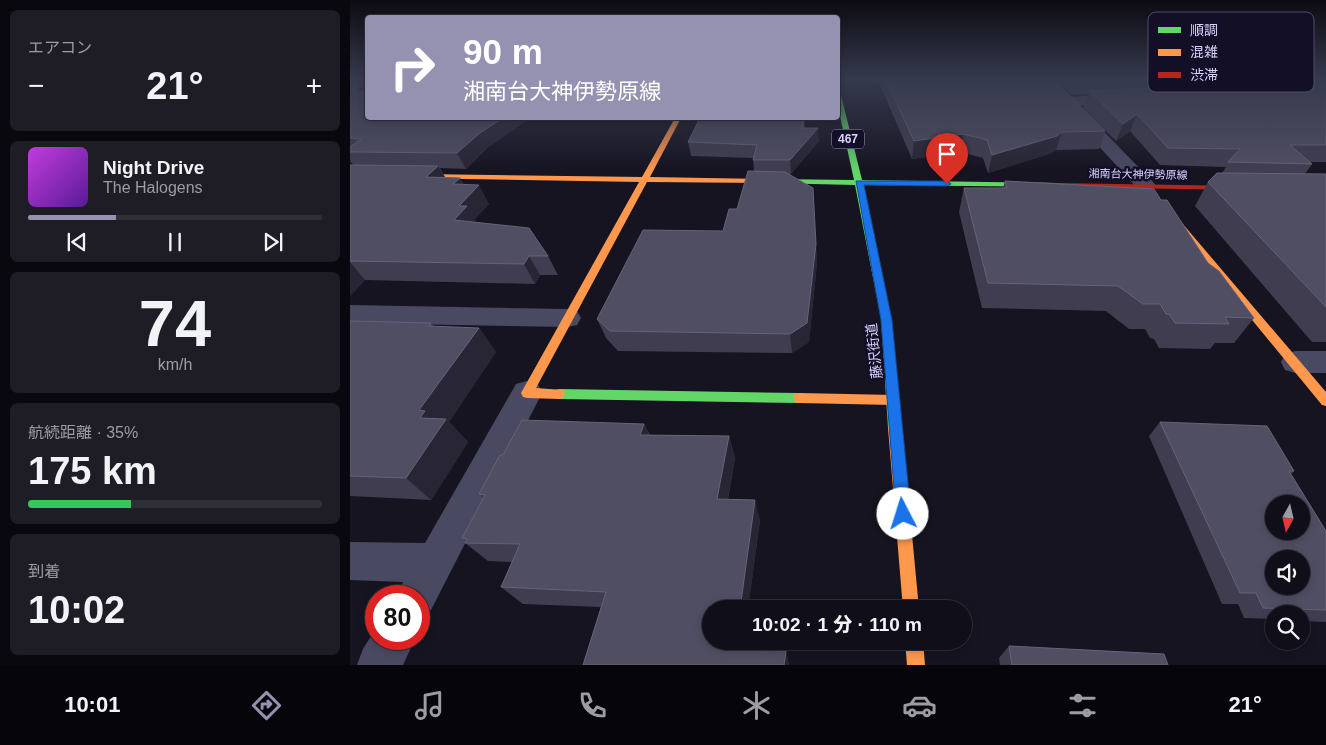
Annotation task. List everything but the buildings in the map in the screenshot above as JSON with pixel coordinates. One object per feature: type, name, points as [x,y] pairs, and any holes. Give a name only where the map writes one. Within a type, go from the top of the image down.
[{"type":"main road","name":"藤沢街道","points":[[842,109],[859,183],[886,320],[910,600]]},
{"type":"main road","points":[[677,120],[527,393],[894,400]]},
{"type":"main road","name":"湘南台大神伊勢原線","points":[[350,175],[859,183],[1155,197],[1250,188]]},
{"type":"main road","points":[[1155,197],[1326,401]]},
{"type":"main road","points":[[915,650],[916,665]]},
{"type":"street","points":[[1072,109],[1155,197]]},
{"type":"street","points":[[350,314],[568,318]]},
{"type":"street","points":[[1295,362],[1326,362]]},
{"type":"street","points":[[423,585],[527,393]]},
{"type":"street","points":[[350,561],[434,563]]},
{"type":"street","points":[[379,665],[388,650]]},
{"type":"traffic: fast","points":[[841,109],[859,183],[886,319],[895,428]]},
{"type":"traffic: fast","points":[[769,181],[1058,185]]},
{"type":"traffic: fast","points":[[559,394],[799,398]]},
{"type":"traffic: slow","points":[[559,394],[527,393],[677,120]]},
{"type":"traffic: slow","points":[[350,175],[769,181]]},
{"type":"traffic: slow","points":[[1173,218],[1326,401]]},
{"type":"traffic: slow","points":[[799,398],[894,400]]},
{"type":"traffic: slow","points":[[895,428],[910,600]]},
{"type":"traffic: slow","points":[[915,650],[916,665]]},
{"type":"traffic: jam","points":[[1058,185],[1243,188]]},
{"type":"route","points":[[903,514],[886,320],[859,183],[947,184]]}]
